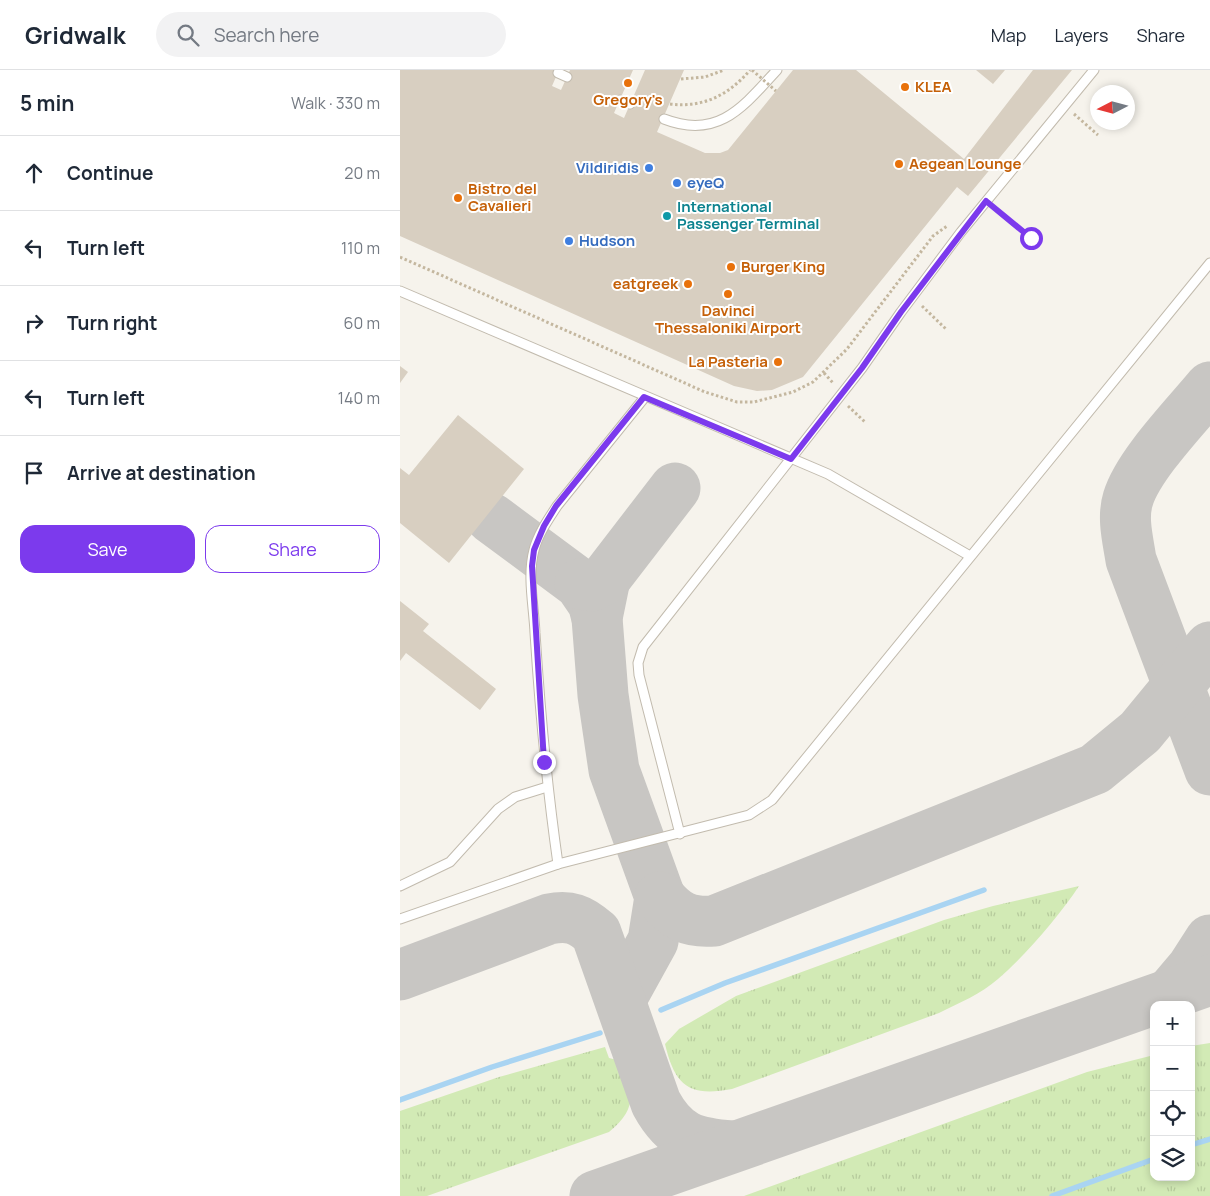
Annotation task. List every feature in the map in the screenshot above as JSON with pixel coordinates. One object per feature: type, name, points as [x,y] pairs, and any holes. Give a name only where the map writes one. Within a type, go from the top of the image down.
[{"type":"lane","points":[[664,119],[690,126],[720,121],[746,104],[777,70]]},
{"type":"lane","points":[[680,834],[639,675],[639,655],[862,368],[901,312],[986,201],[1094,70]]},
{"type":"lane","points":[[558,73],[567,76]]},
{"type":"lane","points":[[620,100],[630,104]]},
{"type":"lane","points":[[400,919],[558,864],[749,815],[772,800],[1210,263]]},
{"type":"lane","points":[[400,291],[644,397],[828,474],[970,556]]},
{"type":"lane","points":[[558,864],[547,787],[532,586],[534,550],[544,526],[556,506],[644,397]]},
{"type":"lane","points":[[400,886],[450,862],[498,808],[515,797],[547,787]]},
{"type":"path","points":[[681,79],[705,77],[724,70]]},
{"type":"path","points":[[670,104],[700,103],[713,99],[729,91],[751,70],[776,91]]},
{"type":"path","points":[[1064,106],[1098,135]]},
{"type":"path","points":[[986,201],[1031,238]]},
{"type":"path","points":[[400,257],[705,392],[737,402],[754,402],[793,392],[813,382],[824,373],[847,349],[933,236],[949,224]]},
{"type":"green space","points":[[1079,886],[1041,935],[1008,970],[970,998],[939,1013],[732,1089],[705,1091],[695,1089],[679,1079],[674,1070],[665,1044],[679,1029],[736,996],[944,920],[993,906]]},
{"type":"green space","points":[[1210,1043],[1210,1196],[744,1196],[1087,1072],[1150,1056],[1150,1181],[1195,1181],[1195,1045]]},
{"type":"green space","points":[[605,1047],[609,1058],[621,1061],[630,1091],[629,1107],[625,1115],[609,1132],[427,1196],[400,1196],[400,1111],[499,1077]]},
{"type":"building","name":"International Passenger Terminal","points":[[400,70],[559,70],[552,86],[561,90],[570,70],[633,70],[614,113],[624,118],[645,70],[684,70],[657,132],[705,153],[720,153],[728,150],[793,70],[856,70],[964,159],[1033,70],[1072,70],[968,196],[957,187],[803,377],[772,390],[757,391],[734,386],[400,236]]},
{"type":"building","points":[[976,70],[1005,70],[993,84]]},
{"type":"building","points":[[400,366],[408,372],[400,383]]},
{"type":"building","points":[[458,415],[524,469],[449,563],[400,523],[400,468],[409,475]]},
{"type":"building","points":[[400,601],[429,624],[423,631],[496,689],[480,710],[406,653],[400,661]]},
{"type":"waterway","points":[[661,1010],[725,983],[984,890]]},
{"type":"waterway","points":[[400,1100],[492,1067],[600,1033]]},
{"type":"waterway","points":[[1195,1144],[1210,1139]]},
{"type":"waterway","points":[[1052,1196],[1150,1160]]},
{"type":"taxiway","points":[[1210,387],[1152,456],[1133,486],[1126,506],[1126,529],[1131,560],[1210,770]]},
{"type":"taxiway","points":[[580,584],[591,586],[605,579],[675,488]]},
{"type":"taxiway","points":[[491,518],[580,584],[593,603],[597,618]]},
{"type":"taxiway","points":[[605,579],[597,618],[603,695],[614,770],[660,897],[653,941],[621,999]]},
{"type":"taxiway","points":[[660,897],[671,909],[683,917],[697,921],[714,921],[1095,769],[1140,732],[1210,647]]},
{"type":"taxiway","points":[[400,975],[549,919],[569,918],[580,921],[596,933],[656,1103],[663,1115],[678,1131],[687,1136],[707,1143],[732,1146]]},
{"type":"taxiway","points":[[1170,994],[1192,968],[1210,940]]},
{"type":"taxiway","points":[[595,1196],[1210,980]]},
{"type":"place","name":"Gregory's","points":[[628,83]]},
{"type":"place","name":"KLEA","points":[[905,87]]},
{"type":"place","name":"Aegean Lounge","points":[[899,164]]},
{"type":"place","name":"Vildiridis","points":[[649,168]]},
{"type":"place","name":"eyeQ","points":[[677,183]]},
{"type":"place","name":"Bistro del Cavalieri","points":[[458,198]]},
{"type":"place","name":"International Passenger Terminal","points":[[667,216]]},
{"type":"place","name":"Hudson","points":[[569,241]]},
{"type":"place","name":"Burger King","points":[[731,267]]},
{"type":"place","name":"eatgreek","points":[[688,284]]},
{"type":"place","name":"Davinci Thessaloniki Airport","points":[[728,294]]},
{"type":"place","name":"La Pasteria","points":[[778,362]]},
{"type":"route","points":[[544,762],[532,586],[534,550],[544,526],[556,506],[644,397],[791,459],[862,368],[901,312],[986,201],[1031,238]]}]
